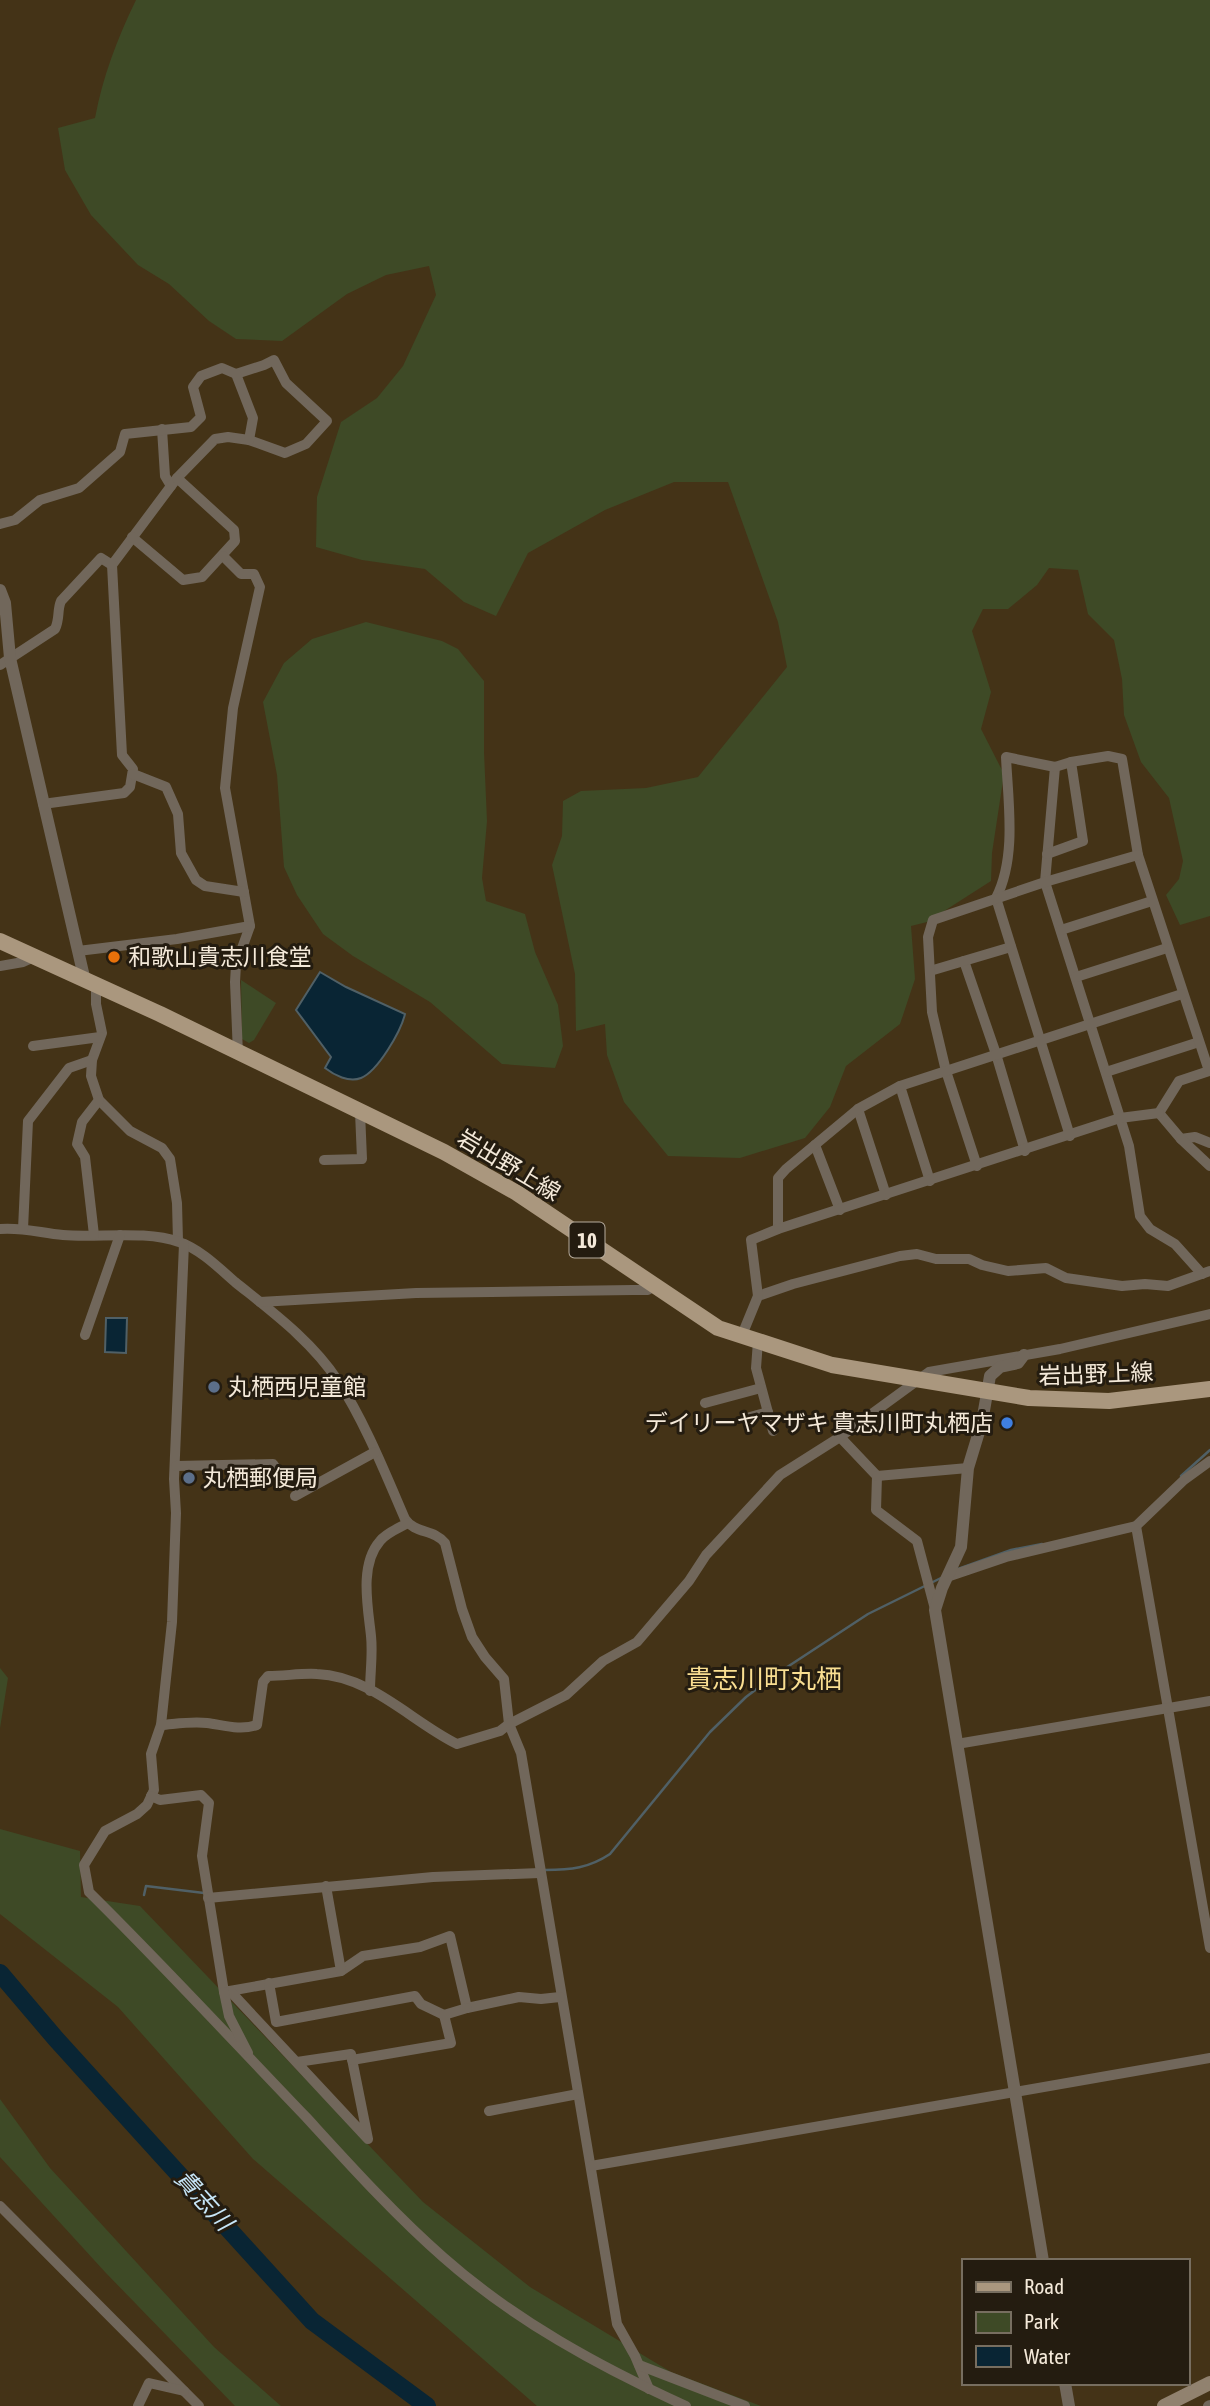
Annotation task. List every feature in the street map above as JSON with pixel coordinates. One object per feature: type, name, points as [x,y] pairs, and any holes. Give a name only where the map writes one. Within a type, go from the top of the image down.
[{"type":"main road","name":"岩出野上線","points":[[0,941],[444,1152],[517,1193],[718,1328],[856,1371],[920,1378],[1029,1398],[1109,1401],[1210,1390]]},
{"type":"main road","points":[[1164,2406],[1210,2383]]},
{"type":"street","points":[[0,524],[15,520],[40,500],[79,488],[120,452],[125,434],[191,427],[201,417],[193,387],[201,376],[222,368],[236,374],[274,360],[286,383],[327,421],[306,443],[285,453],[249,440],[228,437],[215,439],[174,482],[132,537],[112,565],[122,755],[132,769],[130,788],[124,793],[43,804]]},
{"type":"street","points":[[236,374],[253,418],[249,440]]},
{"type":"street","points":[[132,537],[183,580],[202,576],[235,541],[234,530],[165,476],[162,429]]},
{"type":"street","points":[[223,556],[241,574],[254,574],[260,587],[233,708],[225,788],[250,926],[236,965],[239,1054]]},
{"type":"street","points":[[5,662],[55,629],[59,621],[58,607],[61,601],[101,558],[112,565]]},
{"type":"street","points":[[0,590],[5,603],[5,662],[78,951],[91,983],[100,1037],[92,1060],[91,1076],[99,1100],[130,1131],[162,1148],[170,1159],[181,1243],[172,1622],[161,1725],[151,1754],[154,1790],[147,1805],[137,1814],[105,1831],[85,1865],[89,1892],[391,2208],[444,2258],[524,2318],[595,2361],[685,2406]]},
{"type":"street","points":[[1070,1136],[996,898],[1005,880],[1009,825],[1006,757],[1055,767],[1108,756],[1122,759],[1138,855],[1209,1071],[1179,1081],[1159,1113]]},
{"type":"street","points":[[1047,854],[1083,841],[1071,762]]},
{"type":"street","points":[[758,1296],[800,1282],[917,1254],[936,1259],[970,1259],[1007,1272],[1046,1268],[1066,1278],[1122,1286],[1168,1286],[1206,1272],[1175,1244],[1150,1230],[1140,1216],[1129,1146],[1045,881],[1055,767]]},
{"type":"street","points":[[133,774],[166,787],[178,814],[181,853],[196,880],[205,886],[244,892]]},
{"type":"street","points":[[977,1166],[946,1071],[932,1012],[928,937],[933,920],[1045,881],[1138,855]]},
{"type":"street","points":[[1061,930],[1152,901]]},
{"type":"street","points":[[78,951],[177,939],[250,926]]},
{"type":"street","points":[[930,971],[1011,947]]},
{"type":"street","points":[[1076,976],[1167,948]]},
{"type":"street","points":[[0,966],[34,957]]},
{"type":"street","points":[[964,961],[1025,1151]]},
{"type":"street","points":[[778,1229],[778,1178],[858,1109],[900,1086],[1182,994]]},
{"type":"street","points":[[33,1046],[100,1037]]},
{"type":"street","points":[[1106,1072],[1199,1042]]},
{"type":"street","points":[[23,1229],[28,1122],[69,1068],[92,1060]]},
{"type":"street","points":[[900,1086],[930,1181]]},
{"type":"street","points":[[94,1235],[85,1157],[77,1144],[82,1122],[99,1100]]},
{"type":"street","points":[[858,1109],[886,1195]]},
{"type":"street","points":[[324,1160],[362,1159],[360,1112]]},
{"type":"street","points":[[742,1335],[758,1296],[751,1240],[1120,1118],[1159,1113]]},
{"type":"street","points":[[1159,1113],[1181,1139],[1210,1166]]},
{"type":"street","points":[[1181,1139],[1195,1137],[1210,1143]]},
{"type":"street","points":[[815,1145],[840,1210]]},
{"type":"street","points":[[0,1229],[23,1229],[64,1235],[120,1236],[181,1243],[204,1256],[311,1348],[338,1381],[411,1528],[439,1535],[445,1544],[472,1637],[504,1679],[509,1724],[521,1753],[617,2324],[649,2389]]},
{"type":"street","points":[[85,1335],[120,1236]]},
{"type":"street","points":[[260,1302],[416,1293],[648,1290],[654,1285]]},
{"type":"street","points":[[161,1725],[208,1723],[249,1728],[257,1725],[263,1682],[268,1676],[318,1674],[333,1676],[370,1690],[457,1744],[500,1731],[566,1695],[603,1661],[637,1642],[689,1581],[706,1555],[780,1475],[840,1437],[929,1372],[1024,1355],[1210,1314]]},
{"type":"street","points":[[758,1341],[755,1368],[773,1431]]},
{"type":"street","points":[[935,1610],[961,1547],[968,1468],[982,1422],[990,1376],[1000,1367],[1018,1363],[1024,1355]]},
{"type":"street","points":[[705,1403],[761,1388]]},
{"type":"street","points":[[750,1417],[768,1412]]},
{"type":"street","points":[[840,1437],[877,1476],[876,1510],[897,1523],[917,1541],[935,1610],[1043,2259]]},
{"type":"street","points":[[295,1496],[375,1452]]},
{"type":"street","points":[[947,1577],[1006,1557],[1136,1526],[1184,1480],[1210,1461]]},
{"type":"street","points":[[176,1466],[273,1464],[284,1481]]},
{"type":"street","points":[[877,1476],[968,1468]]},
{"type":"street","points":[[370,1690],[371,1636],[367,1577],[371,1556],[380,1539],[408,1523]]},
{"type":"street","points":[[1136,1526],[1210,1948]]},
{"type":"street","points":[[957,1744],[1210,1701]]},
{"type":"street","points":[[151,1796],[160,1800],[201,1796],[209,1802],[202,1856],[208,1898],[227,1991],[229,2016],[250,2059]]},
{"type":"street","points":[[208,1898],[433,1877],[540,1873]]},
{"type":"street","points":[[326,1886],[341,1971]]},
{"type":"street","points":[[227,1991],[341,1971],[363,1956],[420,1947],[450,1936],[467,2008]]},
{"type":"street","points":[[269,1983],[282,2046]]},
{"type":"street","points":[[227,1991],[368,2139],[351,2054],[297,2062]]},
{"type":"street","points":[[276,2022],[415,1996],[421,2004],[444,2015],[519,1997],[541,2000],[561,1997]]},
{"type":"street","points":[[352,2060],[451,2043],[444,2015]]},
{"type":"street","points":[[591,2166],[1210,2058]]},
{"type":"street","points":[[489,2111],[578,2094]]},
{"type":"street","points":[[0,2206],[199,2406]]},
{"type":"street","points":[[639,2365],[745,2406]]},
{"type":"street","points":[[138,2406],[149,2383],[185,2392]]},
{"type":"street","points":[[1065,2385],[1069,2406]]},
{"type":"green space","points":[[136,0],[1210,0],[1210,916],[1180,925],[1166,895],[1179,879],[1183,861],[1169,798],[1141,762],[1124,715],[1122,679],[1114,640],[1088,614],[1078,570],[1049,568],[1037,585],[1008,609],[983,609],[972,631],[991,692],[981,729],[1004,774],[992,853],[991,881],[927,922],[911,926],[915,979],[900,1024],[846,1066],[830,1107],[805,1138],[740,1158],[668,1156],[624,1102],[607,1055],[605,1024],[576,1031],[575,974],[552,865],[562,836],[563,801],[581,791],[646,788],[698,777],[787,667],[778,622],[728,482],[674,482],[605,510],[528,553],[496,616],[464,602],[425,569],[362,560],[316,547],[317,497],[341,422],[377,398],[403,366],[436,295],[429,266],[386,275],[347,294],[282,341],[236,339],[209,321],[169,284],[138,265],[91,215],[65,170],[58,128],[95,118],[111,58]]},
{"type":"green space","points":[[366,622],[442,641],[458,649],[484,681],[487,821],[482,878],[486,901],[525,914],[535,952],[558,1005],[563,1046],[555,1068],[502,1064],[430,1002],[353,956],[323,934],[297,895],[284,867],[277,775],[263,702],[284,663],[312,639]]},
{"type":"green space","points":[[241,980],[276,1003],[254,1040],[249,1043],[242,1039]]},
{"type":"green space","points":[[0,1668],[8,1678],[0,1728]]},
{"type":"green space","points":[[0,1829],[80,1851],[81,1897],[140,1906],[423,2202],[530,2287],[671,2372],[761,2406],[537,2406],[253,2159],[118,2007],[0,1914]]},
{"type":"green space","points":[[0,2099],[50,2168],[214,2347],[281,2406],[235,2406],[105,2272],[0,2157]]},
{"type":"water","points":[[320,972],[405,1014],[388,1050],[368,1074],[361,1078],[347,1079],[325,1068],[331,1057],[296,1010]]},
{"type":"water","points":[[106,1318],[127,1318],[126,1353],[105,1352]]},
{"type":"waterway","points":[[1181,1476],[1210,1450]]},
{"type":"waterway","points":[[958,1569],[1011,1550],[1042,1544]]},
{"type":"waterway","points":[[545,1870],[579,1867],[610,1854],[710,1732],[746,1697],[868,1614],[943,1577]]},
{"type":"waterway","points":[[144,1895],[146,1886],[204,1893]]},
{"type":"waterway","name":"貴志川","points":[[0,1973],[56,2039],[312,2321],[427,2406]]},
{"type":"place","name":"和歌山貴志川食堂","points":[[114,957]]},
{"type":"place","name":"丸栖西児童館","points":[[214,1387]]},
{"type":"place","name":"デイリーヤマザキ 貴志川町丸栖店","points":[[1007,1423]]},
{"type":"place","name":"丸栖郵便局","points":[[189,1478]]},
{"type":"district","name":"貴志川町丸栖","points":[[764,1679]]}]
